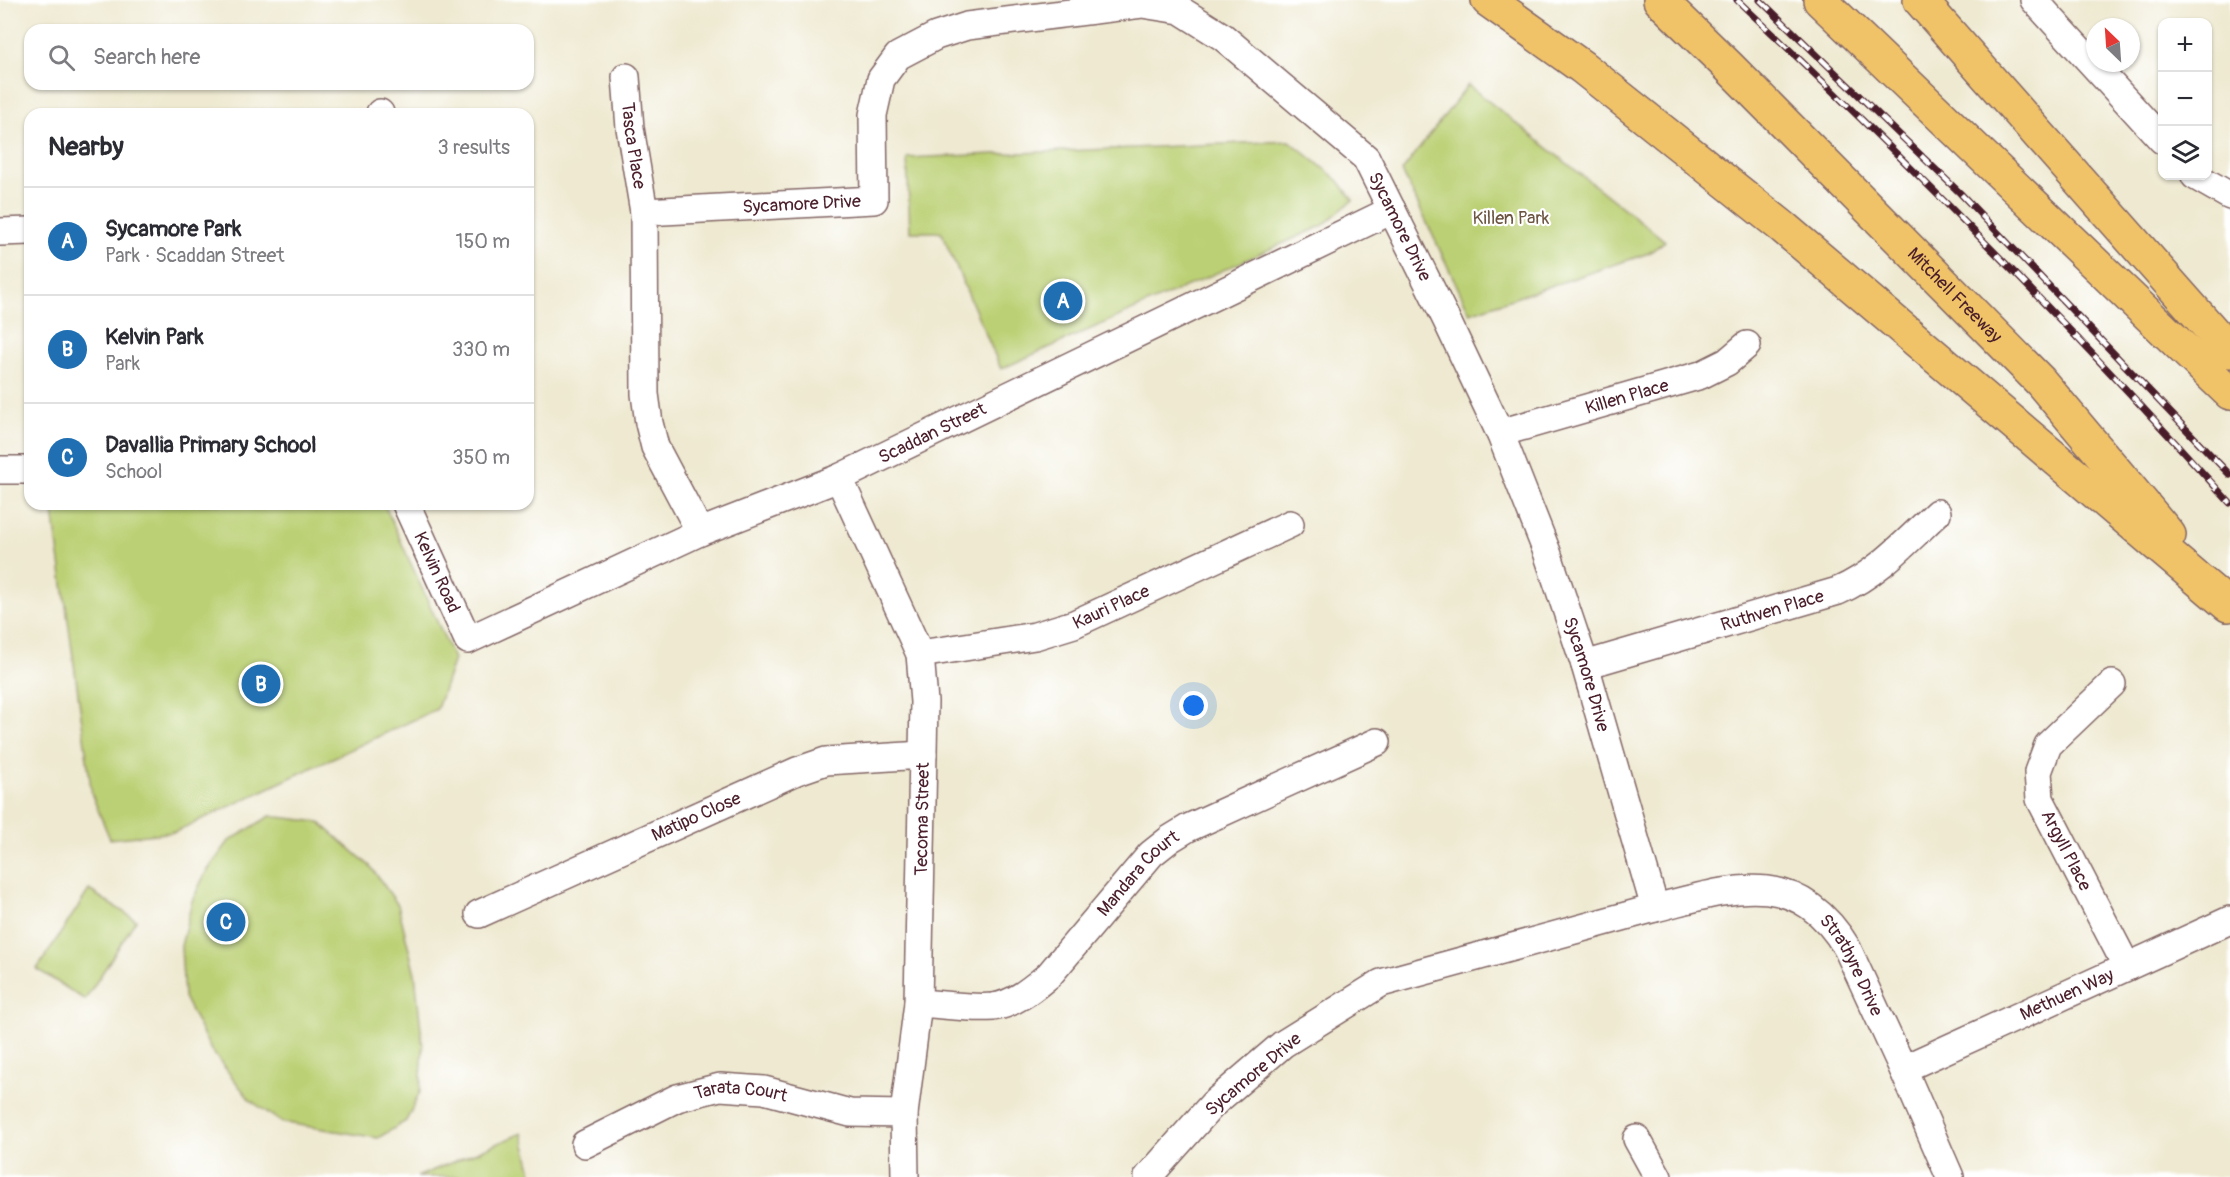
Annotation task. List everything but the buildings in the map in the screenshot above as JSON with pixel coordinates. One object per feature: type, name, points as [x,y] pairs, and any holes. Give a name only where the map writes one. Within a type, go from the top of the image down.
[{"type":"highway","points":[[1488,0],[1582,67],[1784,228],[2229,607]]},
{"type":"highway","name":"Mitchell Freeway","points":[[1660,0],[2040,381],[2229,607]]},
{"type":"highway","points":[[1820,0],[2230,393]]},
{"type":"highway","points":[[1920,0],[2230,351]]},
{"type":"street","points":[[2034,0],[2158,135]]},
{"type":"street","name":"Sycamore Drive","points":[[644,212],[874,200],[873,115],[881,79],[898,56],[936,36],[967,26],[1142,4],[1180,10],[1223,37],[1366,158],[1500,433],[1547,552],[1585,665],[1655,908],[1381,983],[1283,1044],[1213,1104],[1148,1177]]},
{"type":"street","name":"Tasca Place","points":[[626,77],[630,128],[644,212]]},
{"type":"street","points":[[2202,180],[2230,196]]},
{"type":"street","name":"Scaddan Street","points":[[468,640],[700,532],[839,478],[1392,210]]},
{"type":"street","points":[[644,212],[645,394],[649,423],[655,447],[700,532]]},
{"type":"street","points":[[0,232],[24,231]]},
{"type":"street","name":"Killen Place","points":[[1500,433],[1701,375],[1727,363],[1747,345]]},
{"type":"street","points":[[0,470],[24,470]]},
{"type":"street","name":"Tecoma Street","points":[[839,478],[920,654],[924,702],[918,1003],[904,1114],[905,1177]]},
{"type":"street","name":"Kelvin Road","points":[[409,510],[468,640]]},
{"type":"street","name":"Ruthven Place","points":[[1585,665],[1838,591],[1858,582],[1876,569],[1936,513]]},
{"type":"street","name":"Kauri Place","points":[[920,654],[1035,636],[1074,624],[1290,524]]},
{"type":"street","name":"Argyll Place","points":[[2112,684],[2048,745],[2038,772],[2040,799],[2127,967]]},
{"type":"street","name":"Mandara Court","points":[[918,1003],[993,1007],[1012,1001],[1030,991],[1049,975],[1150,854],[1170,839],[1188,828],[1377,742]]},
{"type":"street","name":"Matipo Close","points":[[479,914],[796,771],[826,761],[923,755]]},
{"type":"street","name":"Strathyre Drive","points":[[1655,908],[1737,888],[1756,888],[1784,893],[1810,906],[1825,918],[1837,932],[1846,948],[1950,1177]]},
{"type":"street","name":"Methuen Way","points":[[1903,1070],[2230,920]]},
{"type":"street","name":"Tarata Court","points":[[585,1143],[677,1098],[720,1087],[764,1090],[850,1113],[904,1114]]},
{"type":"street","points":[[1637,1139],[1658,1177]]},
{"type":"green space","name":"Killen Park","points":[[1468,85],[1665,241],[1649,253],[1470,313],[1402,171]]},
{"type":"green space","points":[[1290,141],[1339,181],[1353,200],[1322,226],[1001,369],[941,232],[910,232],[907,158]]},
{"type":"green space","points":[[53,510],[387,510],[454,659],[437,709],[175,832],[110,839],[92,795]]},
{"type":"green space","points":[[270,816],[319,822],[371,867],[398,905],[415,974],[423,1048],[420,1092],[406,1121],[378,1138],[281,1122],[250,1100],[211,1050],[184,997],[181,946],[192,901],[205,874],[229,841]]},
{"type":"green space","points":[[89,890],[136,920],[85,1000],[37,969]]},
{"type":"green space","points":[[522,1133],[533,1177],[417,1177]]},
{"type":"railway","points":[[1737,0],[1989,246],[2111,373],[2230,503]]},
{"type":"railway","points":[[1760,0],[1960,193],[2230,475]]},
{"type":"place","name":"Sycamore Park","points":[[1063,301]]},
{"type":"place","name":"Kelvin Park","points":[[261,684]]},
{"type":"place","name":"Davallia Primary School","points":[[226,922]]}]
